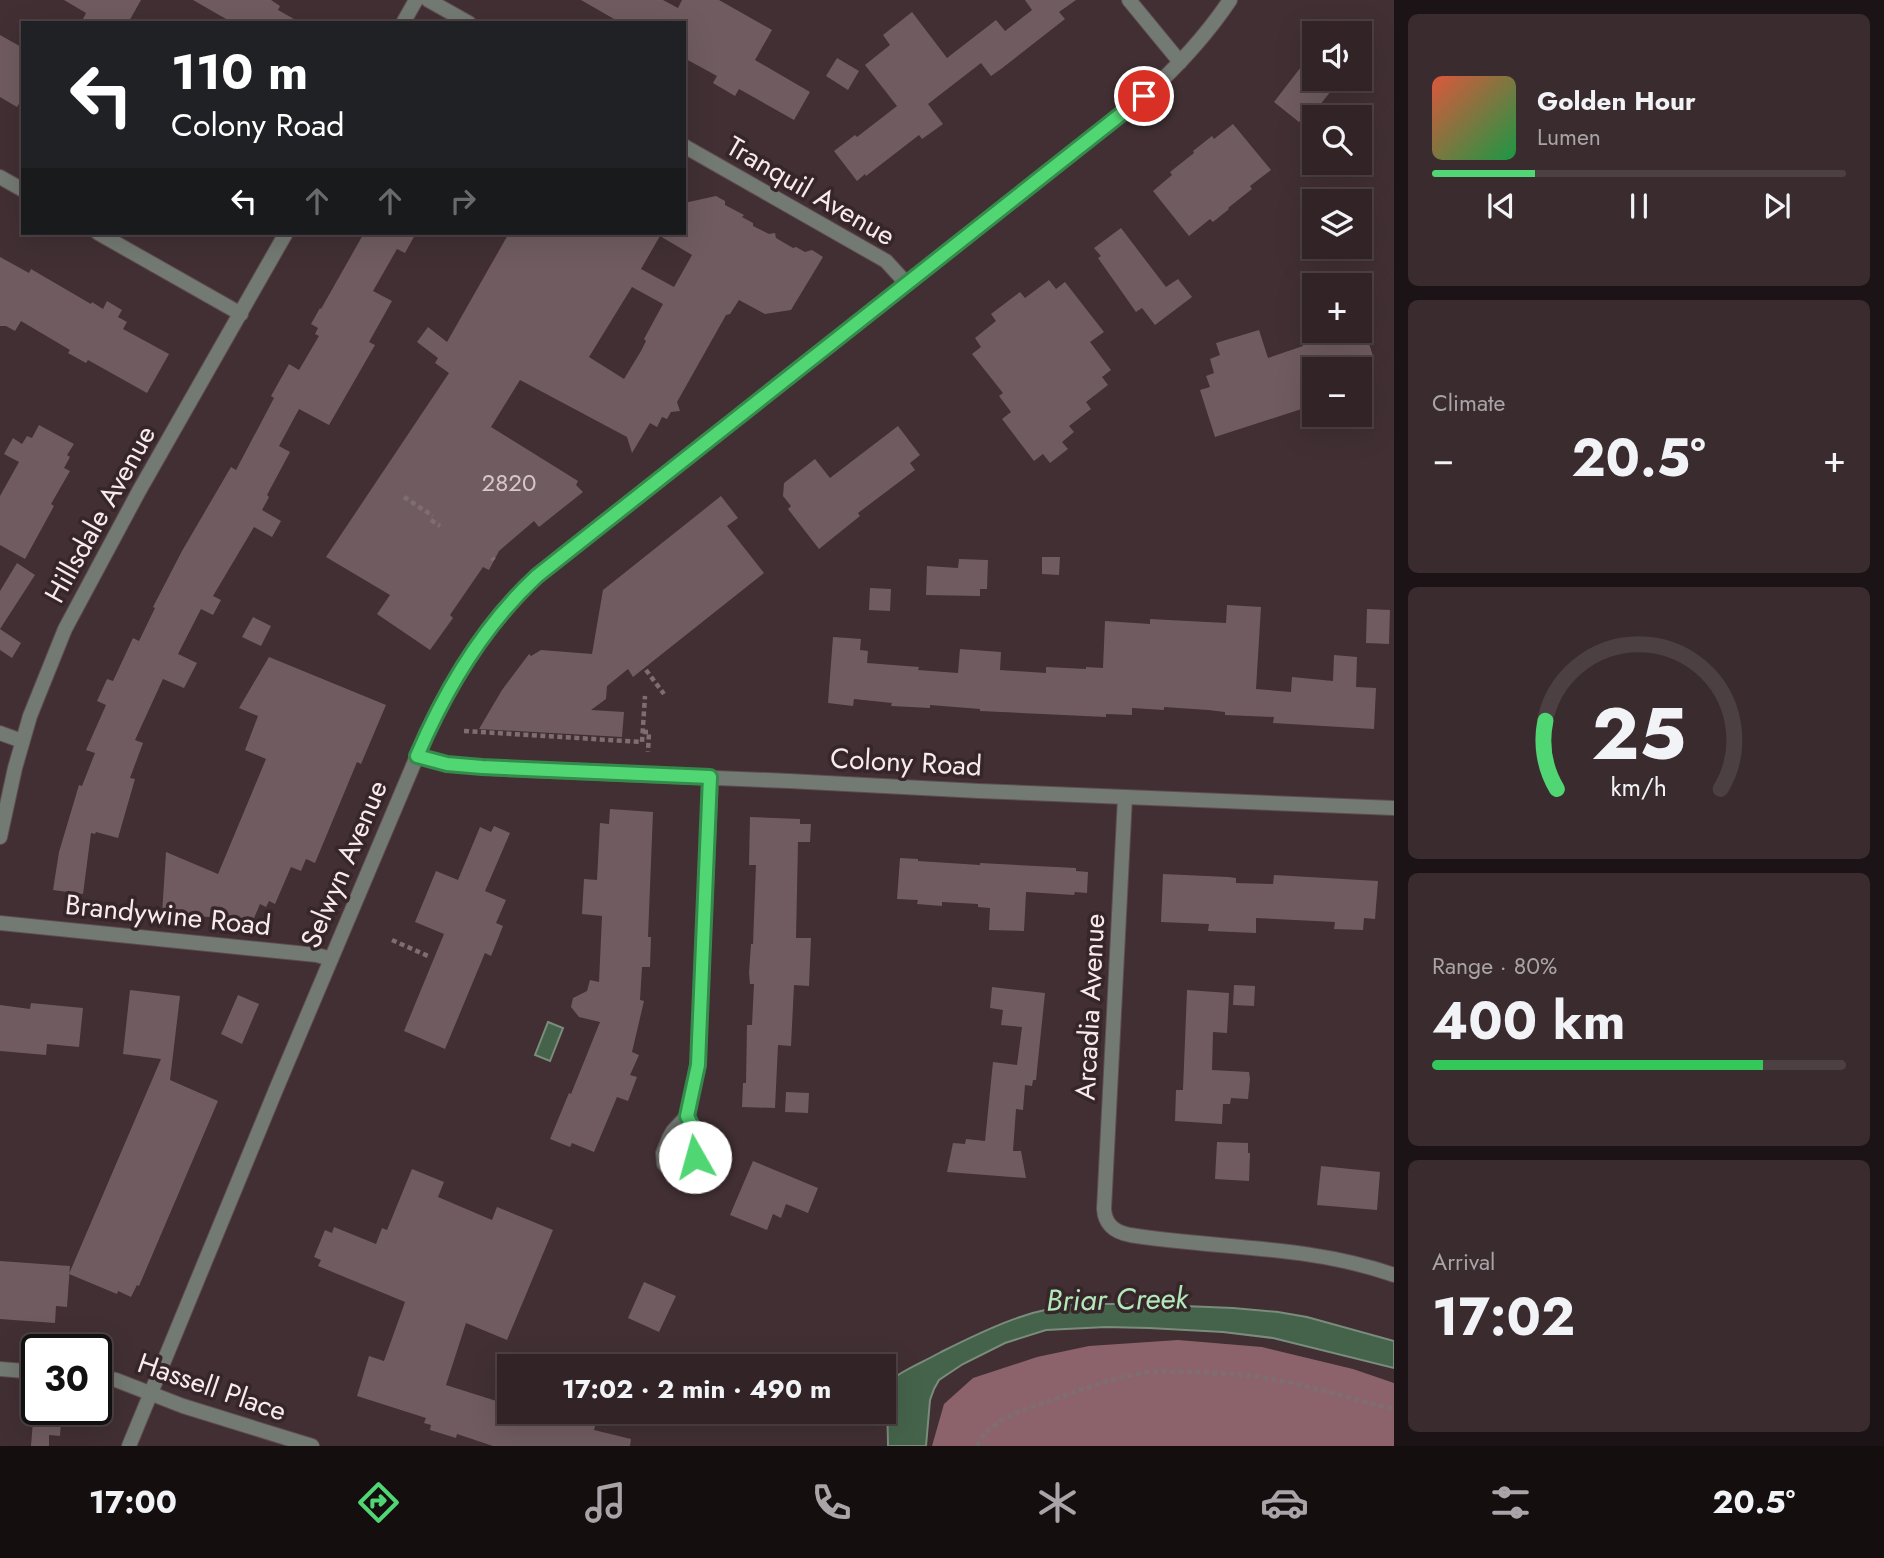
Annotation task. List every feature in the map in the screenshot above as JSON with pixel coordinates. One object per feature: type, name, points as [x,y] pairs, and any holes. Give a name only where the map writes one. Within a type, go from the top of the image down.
[{"type":"street","points":[[404,21],[416,0]]},
{"type":"street","points":[[428,0],[465,21]]},
{"type":"street","points":[[1129,0],[1180,62]]},
{"type":"street","name":"Selwyn Avenue","points":[[129,1446],[206,1256],[435,714],[462,666],[500,613],[525,587],[566,552],[1144,96],[1180,62],[1230,0]]},
{"type":"street","name":"Tranquil Avenue","points":[[686,147],[886,261],[907,284]]},
{"type":"street","points":[[0,177],[21,189]]},
{"type":"street","points":[[102,235],[241,314]]},
{"type":"street","name":"Hillsdale Avenue","points":[[0,837],[22,741],[39,690],[65,629],[139,491],[285,235]]},
{"type":"street","points":[[0,733],[22,741]]},
{"type":"street","name":"Colony Road","points":[[417,756],[442,763],[470,766],[1394,808]]},
{"type":"street","points":[[687,1116],[698,1065],[710,777]]},
{"type":"street","name":"Arcadia Avenue","points":[[1125,797],[1105,1219],[1112,1228],[1124,1234],[1253,1247],[1320,1257],[1362,1265],[1394,1275]]},
{"type":"street","name":"Brandywine Road","points":[[0,923],[317,955],[331,959]]},
{"type":"street","points":[[0,1369],[21,1371]]},
{"type":"street","name":"Hassell Place","points":[[112,1379],[190,1408],[312,1446]]},
{"type":"path","points":[[404,497],[440,526]]},
{"type":"path","points":[[646,670],[664,694]]},
{"type":"path","points":[[464,731],[642,742],[645,696]]},
{"type":"path","points":[[643,732],[649,732],[648,752]]},
{"type":"path","points":[[391,940],[429,956]]},
{"type":"path","points":[[977,1446],[990,1428],[1018,1412],[1143,1373],[1175,1371],[1255,1377],[1394,1409]]},
{"type":"shaded area","points":[[548,1022],[563,1028],[550,1061],[535,1055]]},
{"type":"shaded area","points":[[1135,1304],[1233,1308],[1307,1317],[1394,1341],[1394,1368],[1273,1338],[1223,1332],[1106,1327],[1046,1330],[1005,1343],[963,1364],[939,1380],[930,1400],[926,1446],[888,1446],[887,1424],[896,1424],[898,1375],[993,1327],[1029,1314],[1067,1306]]},
{"type":"shaded area","points":[[1178,1340],[1262,1347],[1353,1369],[1394,1383],[1394,1446],[932,1446],[944,1404],[973,1378],[1037,1357],[1089,1346]]},
{"type":"building","points":[[64,0],[141,0],[129,21],[82,21],[86,13]]},
{"type":"building","points":[[193,0],[271,0],[280,6],[278,10],[297,21],[230,21]]},
{"type":"building","points":[[581,0],[663,0],[678,8],[682,0],[719,0],[772,30],[755,60],[810,92],[794,120],[739,89],[735,96],[713,83],[717,76],[686,59],[686,21],[618,21]]},
{"type":"building","points":[[1025,0],[1076,0],[1059,12],[1065,19],[1001,69],[991,76],[981,63],[928,104],[943,124],[922,139],[919,135],[857,181],[834,151],[897,106],[865,65],[890,45],[883,35],[912,12],[947,58],[996,20],[1005,31],[1032,10]]},
{"type":"building","points":[[0,35],[21,47],[21,100],[17,107],[0,97]]},
{"type":"building","points":[[837,58],[859,71],[848,90],[826,76]]},
{"type":"building","points":[[1302,66],[1302,91],[1331,91],[1320,105],[1302,105],[1302,119],[1299,122],[1274,102]]},
{"type":"building","points":[[1233,124],[1271,170],[1250,186],[1252,189],[1213,222],[1210,219],[1189,236],[1153,191],[1172,175],[1170,172],[1194,153],[1193,151]]},
{"type":"building","points":[[716,196],[725,201],[725,205],[744,215],[742,217],[753,223],[753,226],[769,234],[775,233],[776,238],[793,248],[805,252],[812,250],[823,257],[791,310],[765,314],[739,300],[730,314],[726,315],[677,402],[680,411],[671,412],[667,419],[662,417],[657,427],[650,423],[632,453],[627,437],[520,380],[491,427],[578,481],[576,485],[583,492],[539,527],[534,521],[499,551],[489,570],[483,567],[450,615],[453,618],[430,650],[377,614],[390,595],[326,557],[449,373],[435,363],[438,358],[417,342],[428,327],[447,342],[508,235],[686,235],[686,203]],"holes":[[[660,236],[692,255],[674,287],[641,269]],[[632,287],[663,304],[644,339],[646,341],[641,351],[624,379],[589,357]]]},
{"type":"building","points":[[1121,228],[1166,287],[1178,279],[1192,297],[1155,325],[1142,308],[1136,312],[1098,258],[1101,256],[1094,248]]},
{"type":"building","points":[[363,235],[415,235],[405,253],[397,249],[373,291],[392,301],[369,342],[375,345],[329,425],[299,409],[279,446],[290,452],[262,510],[281,521],[272,537],[254,527],[213,596],[221,600],[213,615],[201,609],[178,654],[197,663],[184,688],[163,679],[135,740],[143,743],[130,778],[135,779],[118,838],[91,833],[83,894],[53,890],[59,852],[79,785],[82,786],[95,753],[86,750],[106,705],[97,701],[107,679],[113,681],[133,638],[139,641],[182,551],[231,467],[236,470],[289,364],[299,370],[319,336],[315,334],[318,328],[311,324]]},
{"type":"building","points":[[0,257],[29,273],[31,269],[91,304],[92,302],[103,309],[107,301],[122,310],[118,317],[127,322],[123,329],[169,354],[147,393],[88,360],[86,363],[68,353],[70,350],[21,321],[15,331],[0,326]]},
{"type":"building","points":[[1049,280],[1056,289],[1065,282],[1104,332],[1090,342],[1111,370],[1102,377],[1108,385],[1086,402],[1091,409],[1069,426],[1074,432],[1062,442],[1068,449],[1050,463],[1043,454],[1034,461],[1002,419],[1011,412],[999,396],[1003,393],[972,354],[981,347],[975,338],[996,321],[991,314],[1020,292],[1025,298]]},
{"type":"building","points":[[1259,330],[1268,358],[1303,346],[1302,342],[1369,343],[1373,356],[1302,357],[1302,409],[1215,437],[1200,390],[1210,387],[1206,376],[1214,373],[1210,359],[1220,355],[1216,343]]},
{"type":"building","points":[[39,425],[74,444],[67,455],[70,457],[64,468],[70,471],[25,559],[0,545],[0,496],[19,462],[4,454],[13,438],[22,444],[27,436],[32,438]]},
{"type":"building","points":[[898,426],[920,455],[910,463],[915,470],[858,513],[860,516],[819,549],[788,509],[791,506],[783,496],[784,483],[815,459],[830,478]]},
{"type":"building","points":[[721,496],[738,518],[727,526],[764,573],[633,677],[628,669],[607,686],[606,699],[591,710],[624,712],[622,737],[479,729],[502,690],[529,654],[531,656],[541,650],[592,654],[603,590]]},
{"type":"building","points":[[1042,557],[1060,557],[1059,575],[1042,574]]},
{"type":"building","points":[[959,559],[988,560],[987,589],[980,589],[980,596],[926,595],[927,566],[958,568]]},
{"type":"building","points":[[17,563],[35,575],[0,629],[0,591]]},
{"type":"building","points":[[870,588],[891,589],[890,611],[869,610]]},
{"type":"building","points":[[1227,605],[1261,607],[1256,689],[1291,692],[1292,677],[1333,681],[1334,655],[1357,657],[1356,687],[1376,688],[1374,729],[1273,723],[1274,717],[1225,715],[1225,712],[1164,707],[1164,710],[1132,708],[1132,715],[1106,714],[1106,717],[980,711],[930,705],[930,708],[891,706],[892,703],[854,699],[853,706],[828,703],[833,637],[861,639],[860,650],[868,651],[867,663],[958,673],[960,649],[1001,652],[1000,670],[1046,673],[1046,667],[1103,668],[1105,621],[1150,624],[1150,619],[1226,623]]},
{"type":"building","points":[[1367,609],[1390,610],[1389,644],[1366,643]]},
{"type":"building","points":[[253,617],[271,626],[261,646],[242,637]]},
{"type":"building","points":[[0,629],[21,643],[12,658],[0,650]]},
{"type":"building","points":[[269,657],[386,705],[361,764],[357,762],[315,863],[306,859],[301,871],[291,867],[275,904],[269,901],[266,907],[260,904],[252,923],[241,919],[162,914],[166,852],[218,874],[266,759],[245,750],[258,716],[239,708]]},
{"type":"building","points":[[610,809],[653,812],[648,937],[651,937],[650,967],[642,967],[640,1000],[644,1001],[632,1052],[639,1055],[630,1075],[637,1077],[628,1101],[617,1097],[594,1152],[572,1143],[570,1147],[550,1139],[600,1022],[579,1017],[571,1007],[573,998],[587,991],[590,980],[599,982],[602,916],[582,914],[584,879],[597,880],[600,823],[609,824]]},
{"type":"building","points":[[750,817],[800,819],[800,824],[811,824],[810,842],[798,842],[796,938],[811,938],[809,986],[794,985],[791,1046],[778,1045],[775,1108],[742,1107],[743,1083],[746,1083],[747,1025],[752,1025],[754,984],[750,984],[749,973],[753,944],[756,865],[749,865]]},
{"type":"building","points":[[494,826],[510,833],[485,891],[506,900],[496,923],[503,926],[491,956],[485,953],[445,1049],[404,1031],[444,934],[415,922],[436,871],[458,880],[480,827],[491,832]]},
{"type":"building","points":[[900,858],[980,865],[1076,868],[1076,871],[1088,872],[1087,893],[1075,892],[1074,895],[1026,892],[1024,931],[989,930],[990,908],[978,907],[978,904],[942,902],[942,906],[917,904],[918,900],[897,899]]},
{"type":"building","points":[[1163,874],[1228,877],[1236,878],[1236,883],[1273,884],[1274,875],[1378,881],[1375,919],[1364,918],[1363,930],[1334,929],[1335,922],[1256,918],[1256,933],[1208,931],[1209,924],[1161,922]]},
{"type":"building","points":[[1234,985],[1255,986],[1254,1006],[1233,1005]]},
{"type":"building","points":[[992,987],[1045,993],[1036,1080],[1033,1080],[1032,1086],[1025,1085],[1023,1110],[1016,1109],[1013,1151],[1021,1151],[1026,1178],[947,1172],[953,1143],[965,1144],[966,1139],[985,1141],[993,1062],[1017,1065],[1022,1027],[1001,1025],[1003,1010],[990,1008]]},
{"type":"building","points":[[130,990],[180,996],[170,1080],[218,1101],[139,1286],[137,1285],[131,1297],[69,1274],[161,1059],[123,1054]]},
{"type":"building","points":[[1187,990],[1229,993],[1227,1033],[1213,1032],[1212,1070],[1249,1072],[1250,1079],[1248,1099],[1231,1098],[1230,1104],[1223,1104],[1222,1124],[1175,1121],[1176,1090],[1183,1090]]},
{"type":"building","points":[[238,995],[259,1004],[242,1044],[221,1034]]},
{"type":"building","points":[[31,1003],[83,1008],[79,1047],[47,1044],[46,1055],[0,1051],[0,1005],[30,1009]]},
{"type":"building","points":[[786,1092],[809,1093],[808,1113],[785,1112]]},
{"type":"building","points":[[1217,1142],[1248,1143],[1249,1181],[1215,1179]]},
{"type":"building","points":[[753,1161],[818,1188],[808,1213],[786,1204],[781,1218],[773,1214],[767,1230],[730,1215]]},
{"type":"building","points":[[1321,1166],[1380,1172],[1377,1210],[1317,1205]]},
{"type":"building","points":[[412,1169],[444,1182],[438,1197],[492,1220],[497,1207],[553,1230],[507,1340],[466,1323],[446,1385],[497,1401],[497,1424],[589,1424],[595,1426],[594,1430],[631,1439],[630,1446],[493,1446],[457,1434],[456,1438],[430,1430],[431,1425],[424,1423],[426,1418],[357,1396],[369,1356],[384,1361],[405,1302],[318,1266],[321,1260],[314,1257],[325,1230],[332,1233],[334,1227],[376,1244],[382,1228],[387,1230]]},
{"type":"building","points":[[0,1261],[70,1266],[67,1307],[56,1306],[55,1323],[0,1319]]},
{"type":"building","points":[[644,1282],[676,1296],[659,1332],[628,1318]]},
{"type":"building","points":[[33,1425],[61,1425],[60,1436],[49,1435],[49,1446],[31,1446]]},
{"type":"route","points":[[695,1157],[696,1135],[687,1116],[698,1065],[710,777],[482,767],[447,764],[417,756],[435,714],[462,666],[500,613],[537,576],[1144,96]]},
{"type":"water label","name":"Briar Creek","points":[[1117,1299]]}]
